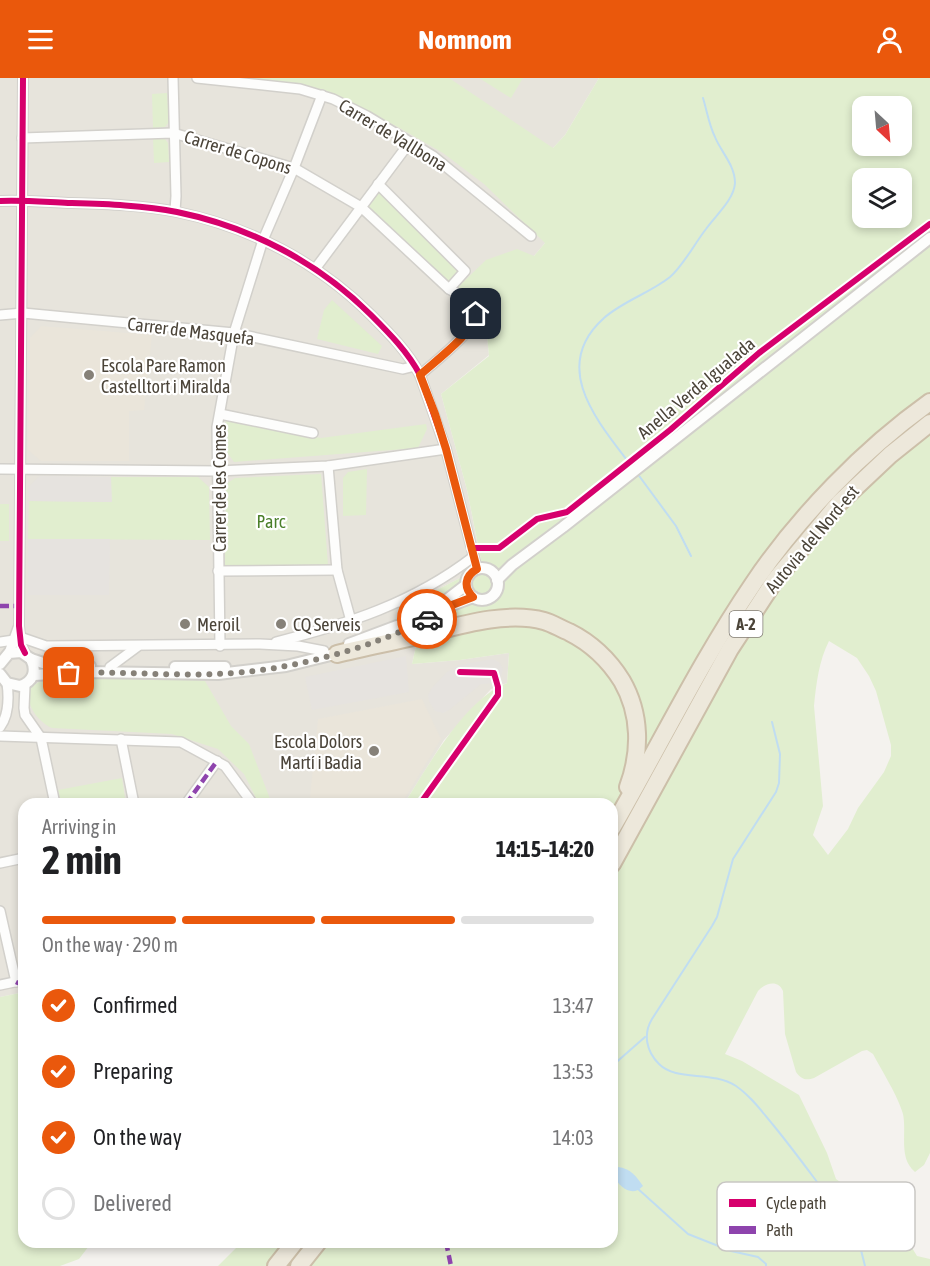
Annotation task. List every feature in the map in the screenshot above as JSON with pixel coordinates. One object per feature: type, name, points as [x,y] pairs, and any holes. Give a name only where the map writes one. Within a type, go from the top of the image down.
[{"type":"highway","name":"Autovia del Nord-est","points":[[618,817],[725,627],[766,565],[806,517],[845,476],[878,444],[930,402]]},
{"type":"highway","name":"Autovia del Nord-est","points":[[618,853],[730,649],[775,580],[839,503],[890,454],[930,423]]},
{"type":"highway","points":[[330,652],[476,621],[508,618],[543,621],[581,638],[601,654],[615,670],[626,689],[636,720],[638,751],[634,770],[618,809]]},
{"type":"highway","points":[[276,1266],[290,1248]]},
{"type":"highway","points":[[299,1266],[313,1248]]},
{"type":"street","points":[[3,659],[17,639],[19,626],[23,78]]},
{"type":"street","points":[[173,78],[175,211]]},
{"type":"street","name":"Carrer de Vallbona","points":[[197,78],[300,89],[322,95],[367,116],[433,156],[531,236]]},
{"type":"street","name":"Carrer de les Comes","points":[[220,646],[217,427],[234,333],[263,240],[322,95]]},
{"type":"street","name":"Carrer de Copons","points":[[22,138],[173,133],[294,168],[361,207],[449,289],[458,294],[476,314],[474,324],[417,370]]},
{"type":"street","points":[[315,269],[410,142]]},
{"type":"street","points":[[378,184],[465,271],[449,289]]},
{"type":"street","points":[[0,201],[97,204],[175,211],[229,226],[289,252],[353,297],[394,338],[417,370],[446,449],[477,569]]},
{"type":"street","points":[[494,576],[578,515],[930,238]]},
{"type":"street","name":"Carrer de Masquefa","points":[[0,315],[23,313],[234,333],[417,370]]},
{"type":"street","points":[[220,414],[313,434]]},
{"type":"street","points":[[0,469],[217,471],[328,466],[446,449]]},
{"type":"street","points":[[328,466],[336,570],[351,621]]},
{"type":"street","points":[[266,644],[333,628],[399,602],[446,578],[473,558]]},
{"type":"street","points":[[477,569],[487,570],[494,576],[496,590],[491,597],[482,600],[473,597],[468,592],[466,585],[468,577],[477,569]]},
{"type":"street","points":[[218,571],[336,570]]},
{"type":"street","points":[[33,675],[87,672],[218,674],[286,666],[386,632],[448,600],[466,585]]},
{"type":"street","points":[[3,659],[17,651],[43,663],[110,667],[230,667],[281,661],[330,652],[388,637],[473,597]]},
{"type":"street","points":[[399,602],[430,610]]},
{"type":"street","points":[[17,639],[34,667],[33,675],[25,685],[25,715],[41,738],[54,798]]},
{"type":"street","points":[[0,642],[17,639],[46,646],[137,647],[266,644],[298,646],[330,652]]},
{"type":"street","points":[[110,667],[137,647]]},
{"type":"street","points":[[2,678],[15,687],[25,685]]},
{"type":"street","points":[[0,727],[4,722],[9,698],[2,678]]},
{"type":"street","points":[[0,736],[182,742],[225,766],[249,798]]},
{"type":"street","points":[[121,739],[133,798]]},
{"type":"street","points":[[190,798],[217,761]]},
{"type":"street","points":[[0,863],[18,859]]},
{"type":"street","points":[[0,911],[18,974]]},
{"type":"street","points":[[0,985],[18,981]]},
{"type":"shaded area","points":[[0,78],[599,78],[565,135],[553,148],[545,243],[534,256],[473,303],[496,322],[487,336],[489,355],[441,394],[467,490],[481,561],[464,572],[462,577],[427,595],[412,664],[509,653],[507,683],[491,689],[444,740],[408,798],[18,798],[18,993],[0,997]]},
{"type":"shaded area","name":"Escola Pare Ramon Castelltort i Miralda","points":[[41,326],[152,335],[144,410],[129,411],[129,461],[41,461],[28,450],[30,338]]},
{"type":"shaded area","points":[[40,476],[111,477],[112,502],[29,501],[28,487]]},
{"type":"shaded area","points":[[28,539],[110,539],[109,595],[28,595]]},
{"type":"shaded area","points":[[406,656],[409,692],[312,710],[305,677]]},
{"type":"shaded area","points":[[492,659],[499,662],[503,669],[497,683],[481,684],[449,710],[443,713],[435,711],[428,695],[447,672],[459,665]]},
{"type":"shaded area","name":"Escola Dolors Martí i Badia","points":[[422,699],[441,739],[405,798],[310,798],[318,719]]},
{"type":"green space","points":[[245,78],[449,78],[553,148],[565,135],[599,78],[930,78],[930,1153],[924,1165],[915,1172],[905,1153],[901,1107],[873,1054],[867,1050],[811,1079],[804,1079],[796,1072],[785,1034],[783,991],[778,985],[768,984],[758,991],[725,1054],[742,1061],[799,1095],[827,1153],[836,1179],[840,1182],[717,1182],[717,1251],[914,1251],[917,1256],[930,1259],[930,1266],[218,1266],[236,1248],[618,1248],[618,798],[408,798],[436,753],[462,718],[492,691],[507,683],[509,653],[412,664],[427,595],[462,577],[464,572],[481,560],[467,490],[441,394],[489,356],[487,336],[496,322],[458,287],[486,260],[517,249],[534,256],[545,243],[484,184],[443,153],[333,94],[311,87]],"holes":[[[829,641],[857,658],[876,691],[891,745],[891,756],[884,772],[858,808],[848,829],[828,855],[813,835],[823,806],[814,706],[818,673]]]},
{"type":"green space","points":[[479,78],[523,78],[511,98]]},
{"type":"green space","points":[[167,93],[169,122],[165,127],[153,128],[152,94]]},
{"type":"green space","points":[[153,138],[164,138],[168,143],[169,162],[154,163]]},
{"type":"green space","points":[[379,192],[460,271],[448,284],[367,206]]},
{"type":"green space","points":[[332,300],[382,346],[378,354],[317,339],[324,310]]},
{"type":"green space","points":[[226,418],[321,438],[426,424],[427,429],[418,448],[234,462],[224,448]]},
{"type":"green space","points":[[367,469],[366,515],[343,516],[343,478],[348,472]]},
{"type":"green space","name":"Parc","points":[[321,474],[328,565],[225,567],[226,484],[235,478]]},
{"type":"green space","name":"Parc","points":[[111,477],[198,477],[209,487],[210,540],[28,539],[29,501],[111,502]]},
{"type":"green space","points":[[0,504],[9,504],[9,541],[0,541]]},
{"type":"green space","points":[[53,679],[205,681],[231,726],[249,744],[270,798],[256,798],[244,774],[218,749],[172,734],[52,728],[34,712],[29,697],[34,685]]},
{"type":"green space","points":[[122,778],[125,798],[60,798],[58,790]]},
{"type":"green space","points":[[18,993],[18,1248],[87,1248],[79,1259],[60,1266],[0,1266],[0,997]]},
{"type":"water","points":[[618,1167],[630,1171],[643,1186],[631,1191],[619,1184]]},
{"type":"waterway","points":[[633,468],[607,433],[585,395],[580,376],[580,356],[588,337],[604,318],[662,283],[675,272],[731,196],[735,183],[733,170],[713,132],[703,98]]},
{"type":"waterway","points":[[637,473],[676,526],[691,556]]},
{"type":"waterway","points":[[772,722],[780,754],[779,783],[776,792],[733,859],[717,917],[652,1019],[647,1031],[647,1042],[651,1054],[666,1069],[685,1075],[716,1078],[741,1090],[784,1138],[818,1182]]},
{"type":"waterway","points":[[618,1061],[645,1037]]},
{"type":"waterway","points":[[637,1188],[688,1234],[717,1245]]},
{"type":"waterway","points":[[731,1251],[758,1257],[766,1266]]},
{"type":"waterway","points":[[861,1251],[865,1266]]},
{"type":"marked path","points":[[0,606],[19,606]]},
{"type":"marked path","points":[[190,798],[217,761]]},
{"type":"marked path","points":[[447,1248],[451,1266]]},
{"type":"cycle path","points":[[23,78],[19,626],[21,645],[25,653]]},
{"type":"cycle path","points":[[0,201],[123,205],[177,212],[231,227],[256,237],[282,249],[329,279],[385,329],[420,375],[446,449],[477,569]]},
{"type":"cycle path","name":"Anella Verda Igualada","points":[[471,548],[499,548],[537,519],[567,512],[670,430],[759,353],[930,224]]},
{"type":"cycle path","points":[[424,798],[498,695],[494,673],[460,672]]},
{"type":"way so far","points":[[69,673],[197,675],[286,666],[363,646],[427,619]]},
{"type":"place","name":"Escola Pare Ramon Castelltort i Miralda","points":[[89,375]]},
{"type":"place","name":"Meroil","points":[[185,624]]},
{"type":"place","name":"CQ Serveis","points":[[281,624]]},
{"type":"place","name":"Escola Dolors Martí i Badia","points":[[374,751]]},
{"type":"route","points":[[427,619],[452,605],[473,597],[467,589],[466,581],[477,569],[446,449],[420,375],[468,331],[476,320],[476,314]]}]
